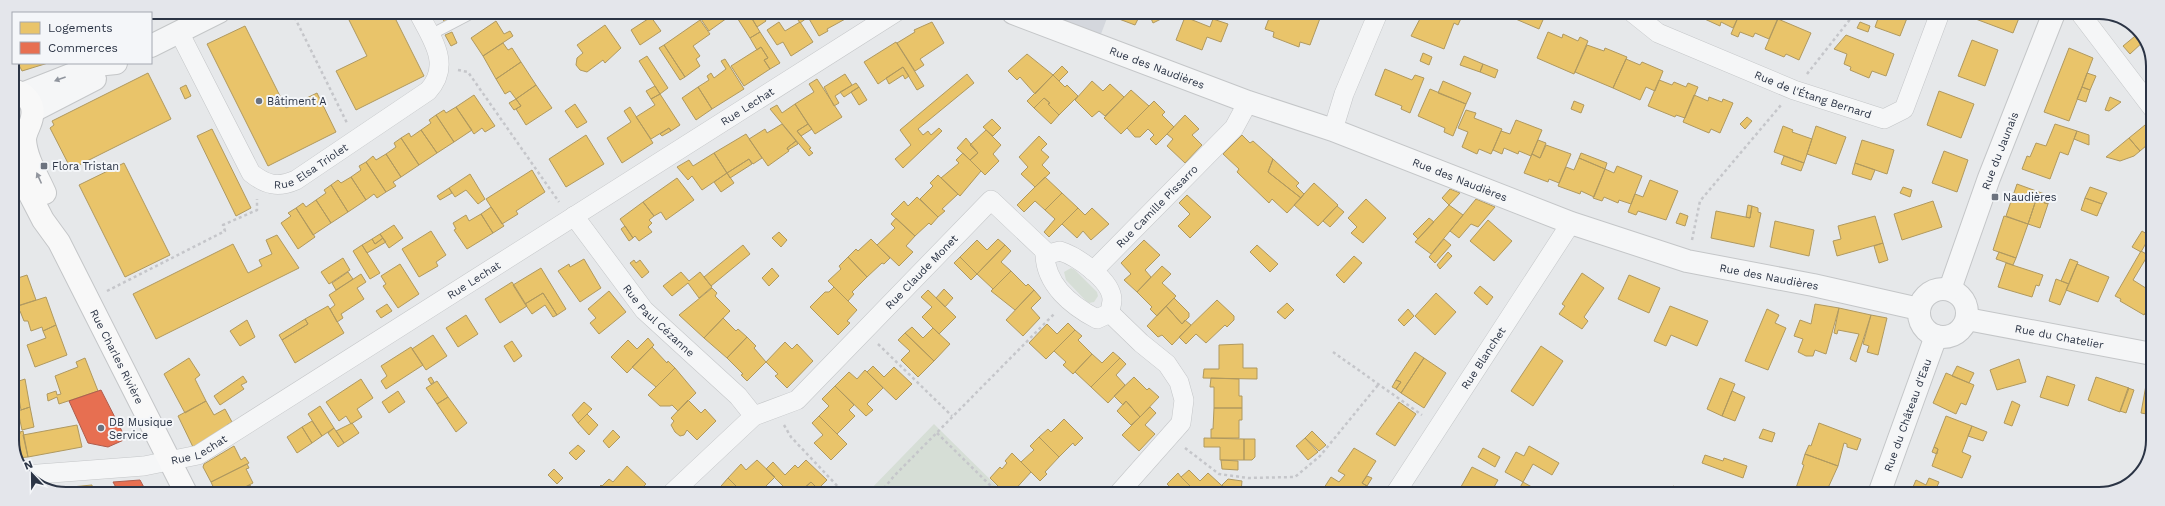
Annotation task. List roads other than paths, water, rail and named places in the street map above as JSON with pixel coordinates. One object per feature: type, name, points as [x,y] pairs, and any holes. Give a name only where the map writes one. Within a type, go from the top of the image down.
[{"type":"main road","name":"Rue Charles Rivière","points":[[21,111],[25,140],[29,155],[55,214],[59,242]]},
{"type":"main road","name":"Rue Charles Rivière","points":[[19,174],[43,220],[59,242],[183,487]]},
{"type":"street","points":[[152,46],[205,19]]},
{"type":"street","points":[[422,19],[430,35]]},
{"type":"street","name":"Rue Lechat","points":[[34,474],[144,466],[198,455],[885,19]]},
{"type":"street","name":"Rue des Naudières","points":[[1031,19],[1248,102],[1333,130],[1571,223],[1687,261],[1813,285],[1919,308]]},
{"type":"street","points":[[1333,130],[1344,94],[1375,19]]},
{"type":"street","name":"Rue de l'Étang Bernard","points":[[1640,19],[1658,33],[1794,90],[1884,119],[1904,109],[1938,19]]},
{"type":"street","name":"Rue du Jaunais","points":[[1950,289],[1989,178],[2052,19]]},
{"type":"street","points":[[2085,19],[2146,100]]},
{"type":"street","name":"Rue Elsa Triolet","points":[[179,32],[250,173],[269,185],[285,185],[296,180],[428,91],[435,83],[440,68],[440,62],[430,35]]},
{"type":"street","points":[[21,111],[104,74],[113,64]]},
{"type":"street","name":"Rue Camille Pissarro","points":[[1093,270],[1234,128],[1248,102]]},
{"type":"street","name":"Rue Claude Monet","points":[[754,416],[797,400],[991,200],[1048,254]]},
{"type":"street","name":"Rue Paul Cézanne","points":[[572,218],[644,310],[738,396],[754,416]]},
{"type":"street","name":"Rue Blanchet","points":[[1399,487],[1438,425],[1571,223]]},
{"type":"street","points":[[1060,251],[1072,255],[1093,270],[1105,286],[1112,299],[1110,313],[1097,319],[1078,309],[1052,282],[1046,269],[1045,255],[1060,251]]},
{"type":"street","points":[[1940,289],[1950,289],[1958,293],[1965,301],[1967,319],[1964,325],[1956,333],[1946,337],[1936,336],[1929,333],[1922,326],[1919,316],[1919,308],[1922,300],[1929,293],[1940,289]]},
{"type":"street","points":[[1110,313],[1141,343],[1167,364],[1179,382],[1184,400],[1181,423],[1125,487]]},
{"type":"street","name":"Rue du Chatelier","points":[[1967,319],[2146,353]]},
{"type":"street","name":"Rue du Château d'Eau","points":[[1882,487],[1936,336]]},
{"type":"street","points":[[678,487],[754,416]]},
{"type":"lane","points":[[430,35],[461,19]]},
{"type":"place","name":"Bâtiment A","points":[[259,101]]},
{"type":"place","name":"Flora Tristan","points":[[44,166]]},
{"type":"place","name":"Naudières","points":[[1995,197]]},
{"type":"place","name":"DB Musique Service","points":[[101,428]]}]
